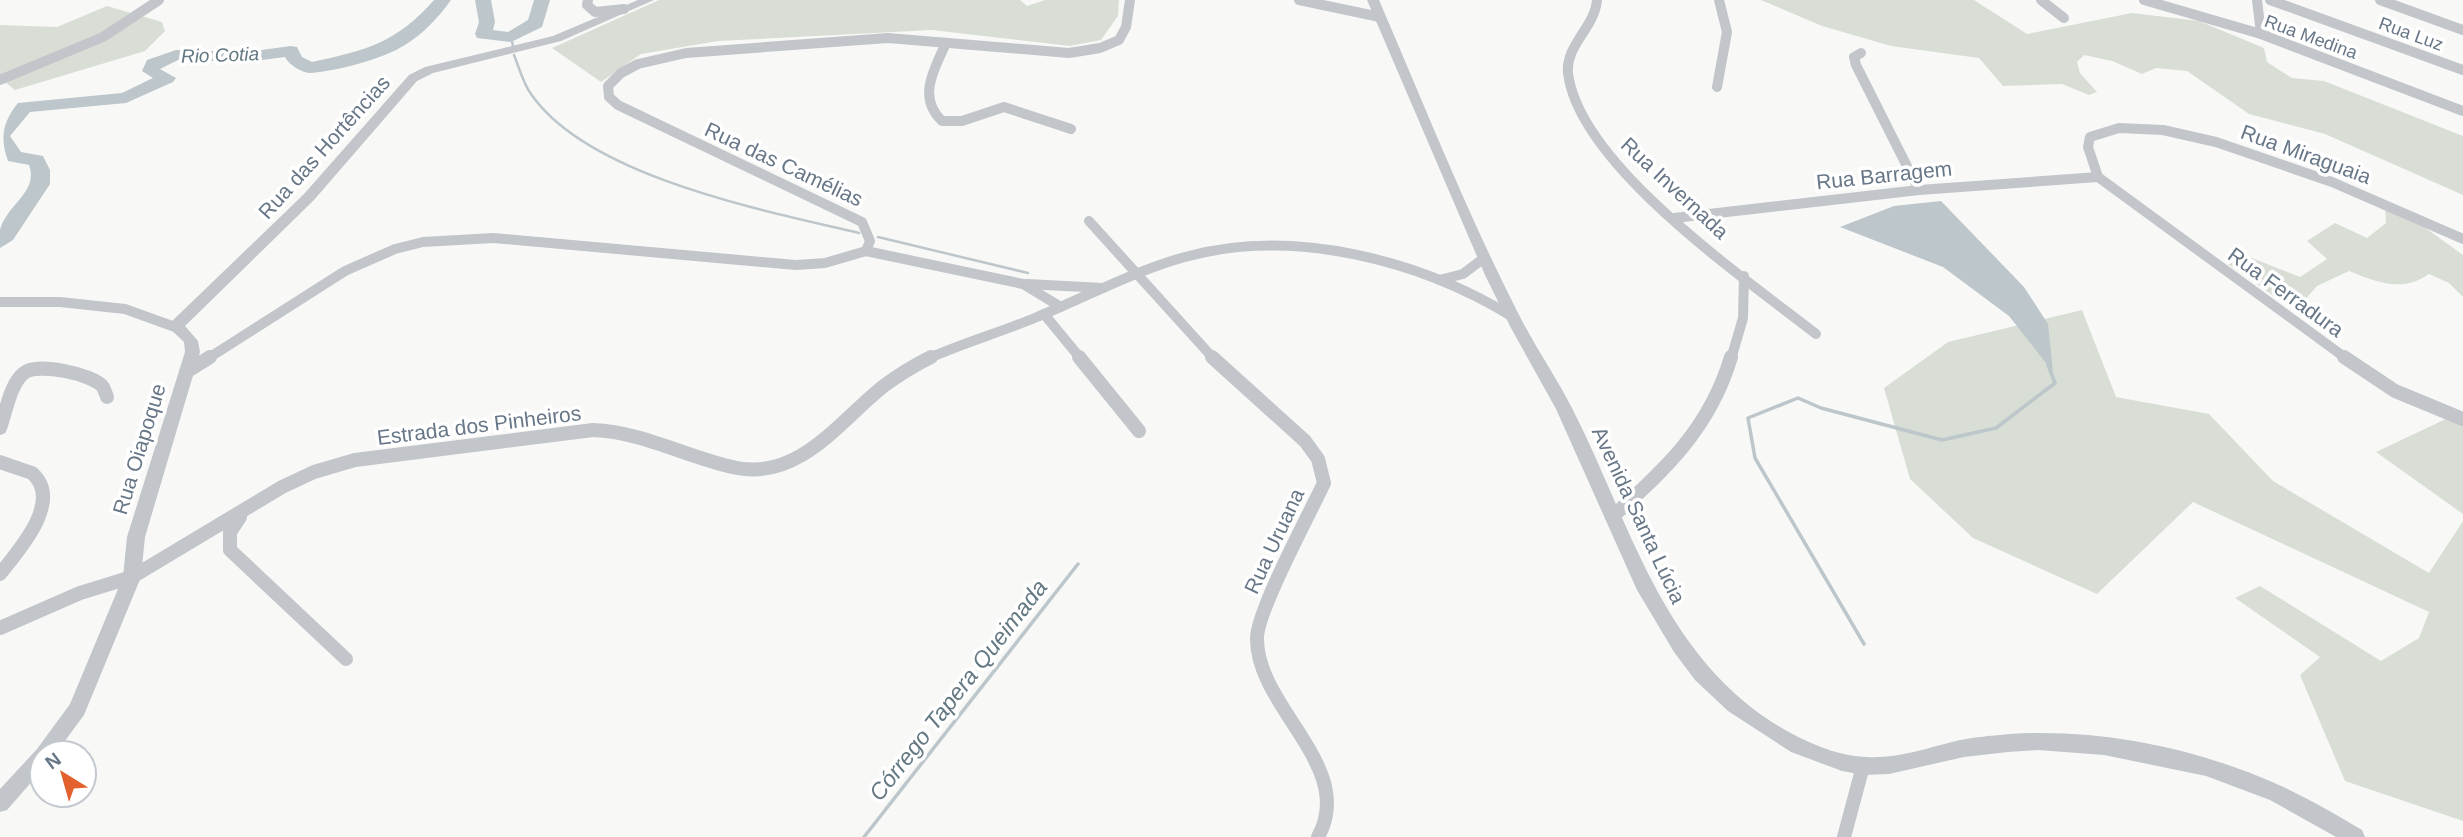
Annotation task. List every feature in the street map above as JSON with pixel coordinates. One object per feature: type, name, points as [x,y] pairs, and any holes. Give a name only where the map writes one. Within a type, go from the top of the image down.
[{"type":"street","points":[[0,80],[97,42],[124,27],[159,0]]},
{"type":"street","points":[[588,0],[587,5],[595,12],[625,9]]},
{"type":"street","name":"Rua das Hortências","points":[[176,327],[309,197],[413,78],[429,70],[557,39],[648,0]]},
{"type":"street","name":"Rua das Camélias","points":[[866,251],[870,241],[868,233],[862,222],[850,214],[755,173],[618,105],[609,97],[608,86],[621,73],[638,64],[686,53],[864,39],[918,39],[1069,53],[1100,48],[1112,44],[1123,34],[1130,0]]},
{"type":"street","points":[[1299,0],[1380,17]]},
{"type":"street","name":"Avenida Santa Lúcia","points":[[1373,0],[1428,134],[1485,258],[1513,317],[1569,419],[1641,581],[1664,622],[1714,687],[1739,710],[1769,731],[1826,757],[1863,766],[1889,766],[1967,747],[2022,742],[2096,747],[2160,757],[2234,776],[2268,789],[2355,837]]},
{"type":"street","name":"Rua Invernada","points":[[1597,0],[1594,18],[1570,57],[1567,69],[1573,97],[1613,159],[1674,218],[1816,334]]},
{"type":"street","points":[[1717,87],[1728,31],[1727,15],[1719,0]]},
{"type":"street","points":[[2041,0],[2064,18]]},
{"type":"street","name":"Rua Medina","points":[[2144,0],[2261,34],[2463,111]]},
{"type":"street","points":[[2257,0],[2261,34]]},
{"type":"street","name":"Rua Luz","points":[[2270,0],[2463,70]]},
{"type":"street","points":[[2381,0],[2463,30]]},
{"type":"street","points":[[946,43],[926,99],[934,116],[942,121],[962,121],[1004,107],[1071,129]]},
{"type":"street","points":[[1861,53],[1854,57],[1856,65],[1919,190]]},
{"type":"street","name":"Rua Miraguaia","points":[[2098,177],[2088,147],[2090,137],[2097,132],[2122,128],[2161,132],[2236,147],[2274,159],[2463,239]]},
{"type":"street","name":"Rua Barragem","points":[[1674,218],[1919,190],[2098,177]]},
{"type":"street","name":"Rua Ferradura","points":[[2098,177],[2280,313],[2365,372],[2395,391],[2463,419]]},
{"type":"street","name":"Rua Uruana","points":[[1089,221],[1135,276],[1203,349],[1289,425],[1318,459],[1324,483],[1257,628],[1256,650],[1264,674],[1323,777],[1331,802],[1324,831],[1318,837]]},
{"type":"street","points":[[186,372],[260,328],[350,266],[380,252],[412,242],[446,237],[493,238],[796,265],[825,263],[866,251],[1023,284],[1104,288]]},
{"type":"street","name":"Estrada dos Pinheiros","points":[[0,628],[80,593],[132,578],[314,472],[355,460],[571,430],[622,431],[738,468],[758,471],[784,465],[809,453],[905,371],[1104,288],[1209,251],[1273,247],[1364,259],[1468,291],[1513,317]]},
{"type":"street","points":[[1439,280],[1463,274],[1485,258]]},
{"type":"street","points":[[1612,517],[1668,468],[1703,421],[1729,365],[1744,318],[1744,276]]},
{"type":"street","points":[[1023,284],[1062,307]]},
{"type":"street","points":[[0,302],[60,302],[124,309],[176,327]]},
{"type":"street","points":[[1044,314],[1139,432]]},
{"type":"street","name":"Rua Oiapoque","points":[[55,739],[77,709],[132,578],[136,537],[186,372],[194,356],[193,342],[187,333],[176,327]]},
{"type":"street","points":[[0,428],[22,377],[30,369],[41,367],[85,376],[103,387],[107,397]]},
{"type":"street","points":[[0,462],[25,469],[37,477],[41,486],[36,524],[25,544],[0,573]]},
{"type":"street","points":[[254,505],[230,528],[227,539],[230,550],[346,659]]},
{"type":"street","points":[[1844,837],[1863,766]]},
{"type":"street","name":"Rua Oiapoque","points":[[0,803],[28,772]]},
{"type":"shaded area","points":[[659,0],[1020,0],[1027,6],[1045,0],[1119,0],[1118,16],[1101,40],[1070,46],[932,30],[718,41],[641,54],[601,82],[552,48]]},
{"type":"shaded area","points":[[1761,0],[1974,0],[2027,34],[2132,13],[2199,21],[2264,48],[2267,62],[2292,78],[2324,81],[2463,136],[2463,195],[2325,134],[2249,114],[2187,71],[2156,68],[2142,74],[2112,61],[2084,55],[2077,62],[2080,73],[2097,92],[2089,95],[2062,84],[2003,86],[1979,58],[1891,46],[1822,26]]},
{"type":"shaded area","points":[[107,6],[162,22],[165,31],[145,51],[15,90],[0,78],[0,25],[57,27]]},
{"type":"shaded area","points":[[1941,201],[2024,287],[2048,324],[2053,372],[2009,316],[1943,267],[1840,227],[1894,206]]},
{"type":"shaded area","points":[[2385,207],[2420,224],[2463,255],[2463,297],[2449,283],[2429,274],[2409,283],[2389,284],[2349,271],[2317,286],[2295,311],[2228,264],[2244,255],[2300,277],[2327,259],[2307,241],[2335,223],[2367,238],[2386,223]]},
{"type":"shaded area","points":[[2082,310],[2116,397],[2209,414],[2273,481],[2429,573],[2463,521],[2463,821],[2345,781],[2300,675],[2320,657],[2235,598],[2260,586],[2381,661],[2419,638],[2429,612],[2193,502],[2097,594],[1973,538],[1910,479],[1884,388],[1948,342]]},
{"type":"shaded area","points":[[2448,418],[2463,424],[2463,514],[2376,452]]},
{"type":"waterway","name":"Rio Cotia","points":[[0,241],[9,232],[40,184],[40,170],[36,160],[15,157],[1,136],[24,107],[126,98],[167,78],[151,71],[153,64],[176,55],[247,57],[291,51],[295,60],[310,68],[369,54],[398,42],[412,32],[443,0]]},
{"type":"waterway","name":"Rio Cotia","points":[[483,0],[487,22],[483,34],[511,37],[536,23],[542,0]]},
{"type":"waterway","points":[[511,37],[513,46]]},
{"type":"waterway","points":[[514,55],[531,94],[558,123],[593,148],[635,169],[681,186],[777,214],[859,233]]},
{"type":"waterway","points":[[878,237],[1028,273]]},
{"type":"waterway","points":[[1864,644],[1755,458],[1748,418],[1798,398],[1821,408],[1942,440],[1996,428],[2055,383],[2048,365]]},
{"type":"waterway","name":"Córrego Tapera Queimada","points":[[864,837],[1078,564]]}]
